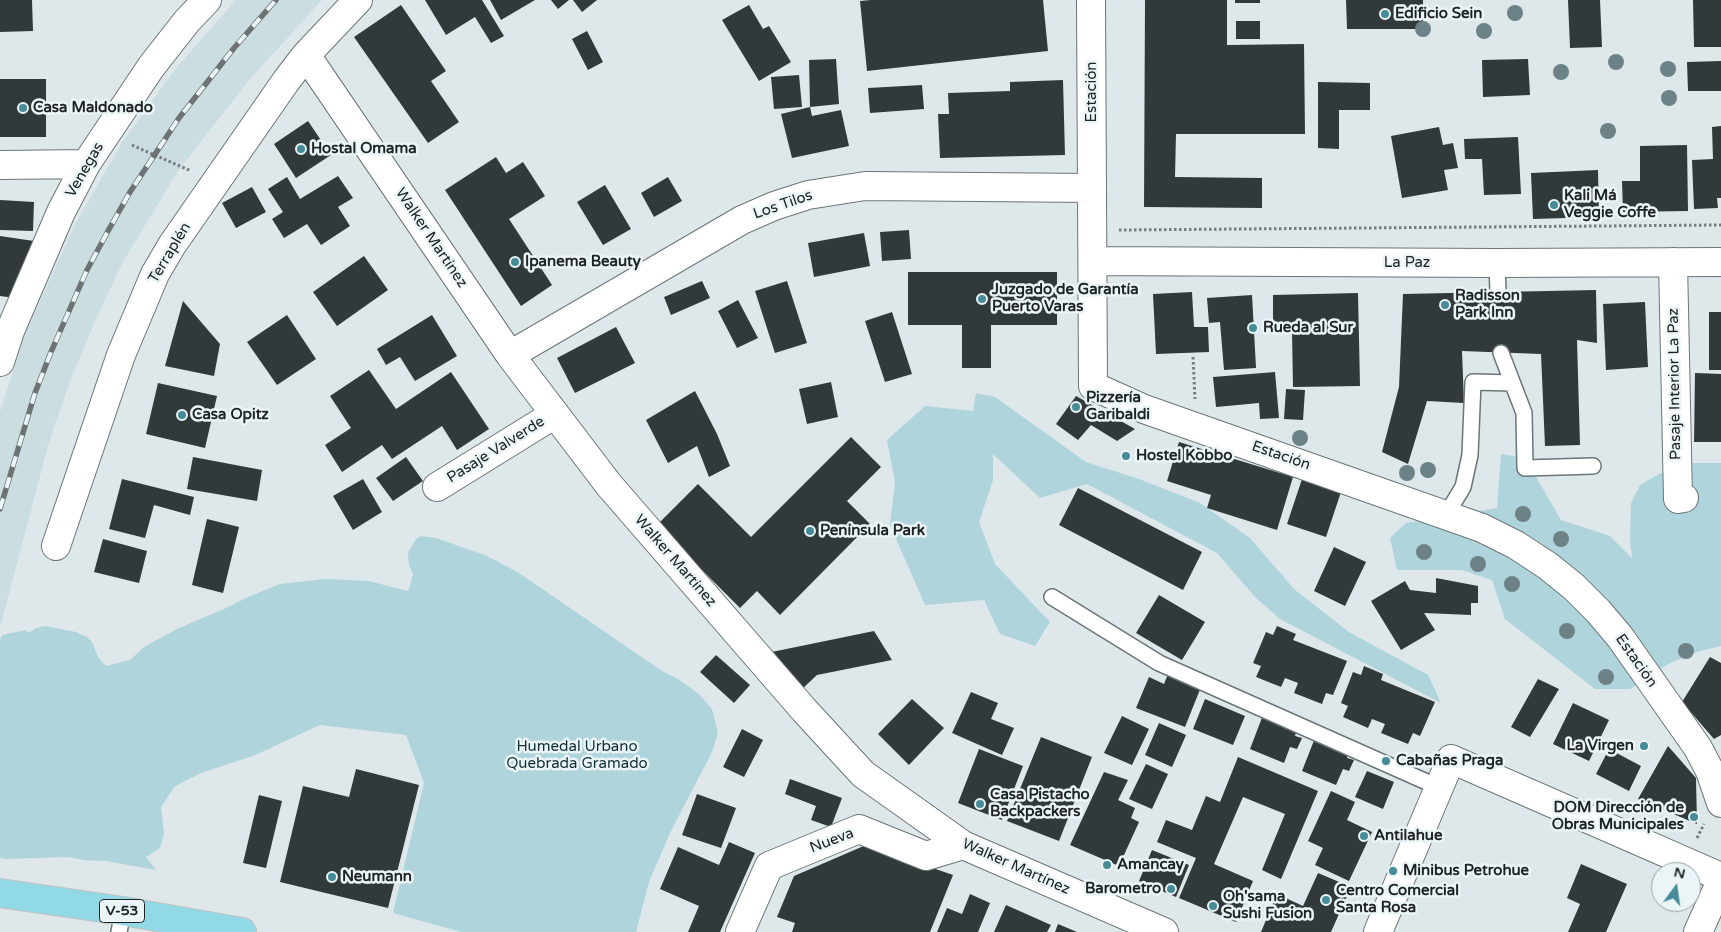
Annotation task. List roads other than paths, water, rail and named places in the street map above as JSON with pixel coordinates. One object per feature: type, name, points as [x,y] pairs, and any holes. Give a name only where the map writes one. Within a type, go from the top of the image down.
[{"type":"main road","name":"V-53","points":[[0,893],[121,921],[242,932]]},
{"type":"street","name":"Venegas","points":[[0,362],[10,331],[61,212],[93,153],[151,67],[187,21],[207,0]]},
{"type":"street","name":"Terraplén","points":[[56,546],[121,355],[155,274],[172,245],[306,55],[358,0]]},
{"type":"street","name":"Estación","points":[[1091,0],[1093,386],[1144,409],[1482,528],[1516,545],[1548,566],[1574,587],[1620,637],[1698,748],[1710,771],[1720,799]]},
{"type":"street","name":"Walker Martínez","points":[[306,55],[510,355],[609,484],[798,703],[863,774],[963,845],[1164,932]]},
{"type":"street","points":[[0,165],[93,153]]},
{"type":"street","name":"Los Tilos","points":[[510,355],[742,220],[774,206],[808,195],[865,186],[1092,188]]},
{"type":"street","name":"La Paz","points":[[1093,262],[1721,262]]},
{"type":"street","name":"Pasaje Interior La Paz","points":[[1673,262],[1678,499],[1684,498]]},
{"type":"street","name":"Pasaje Valverde","points":[[437,487],[555,414]]},
{"type":"street","points":[[1378,932],[1438,786],[1452,759],[1721,879],[1698,932]]},
{"type":"street","name":"Nueva","points":[[740,932],[769,866],[859,830],[926,856],[963,845]]},
{"type":"lane","points":[[1497,263],[1498,292]]},
{"type":"lane","points":[[1501,353],[1524,414],[1525,468],[1593,466]]},
{"type":"lane","points":[[1446,515],[1463,487],[1470,455],[1473,382],[1512,383]]},
{"type":"lane","points":[[1052,598],[1159,663],[1438,786]]},
{"type":"railway","points":[[0,509],[35,393],[87,270],[108,231],[130,192],[179,118],[234,48],[276,0]]},
{"type":"place","name":"Edificio Sein","points":[[1385,14]]},
{"type":"place","name":"Casa Maldonado","points":[[23,108]]},
{"type":"place","name":"Hostal Omama","points":[[301,149]]},
{"type":"place","name":"Kali Má Veggie Coffe","points":[[1554,205]]},
{"type":"place","name":"Ipanema Beauty","points":[[515,262]]},
{"type":"place","name":"Juzgado de Garantía Puerto Varas","points":[[982,299]]},
{"type":"place","name":"Radisson Park Inn","points":[[1445,305]]},
{"type":"place","name":"Rueda al Sur","points":[[1253,328]]},
{"type":"place","name":"Pizzería Garibaldi","points":[[1076,407]]},
{"type":"place","name":"Casa Opitz","points":[[182,415]]},
{"type":"place","name":"Hostel Kobbo","points":[[1126,456]]},
{"type":"place","name":"Península Park","points":[[810,531]]},
{"type":"place","name":"La Virgen","points":[[1644,746]]},
{"type":"place","name":"Cabañas Praga","points":[[1386,761]]},
{"type":"place","name":"Casa Pistacho Backpackers","points":[[980,804]]},
{"type":"place","name":"DOM Dirección de Obras Municipales","points":[[1694,817]]},
{"type":"place","name":"Antilahue","points":[[1364,836]]},
{"type":"place","name":"Amancay","points":[[1107,865]]},
{"type":"place","name":"Minibus Petrohue","points":[[1393,871]]},
{"type":"place","name":"Neumann","points":[[332,877]]},
{"type":"place","name":"Barometro","points":[[1171,889]]},
{"type":"place","name":"Centro Comercial Santa Rosa","points":[[1326,900]]},
{"type":"place","name":"Oh'sama Sushi Fusion","points":[[1213,906]]},
{"type":"park label","name":"Humedal Urbano Quebrada Gramado","points":[[577,756]]}]
